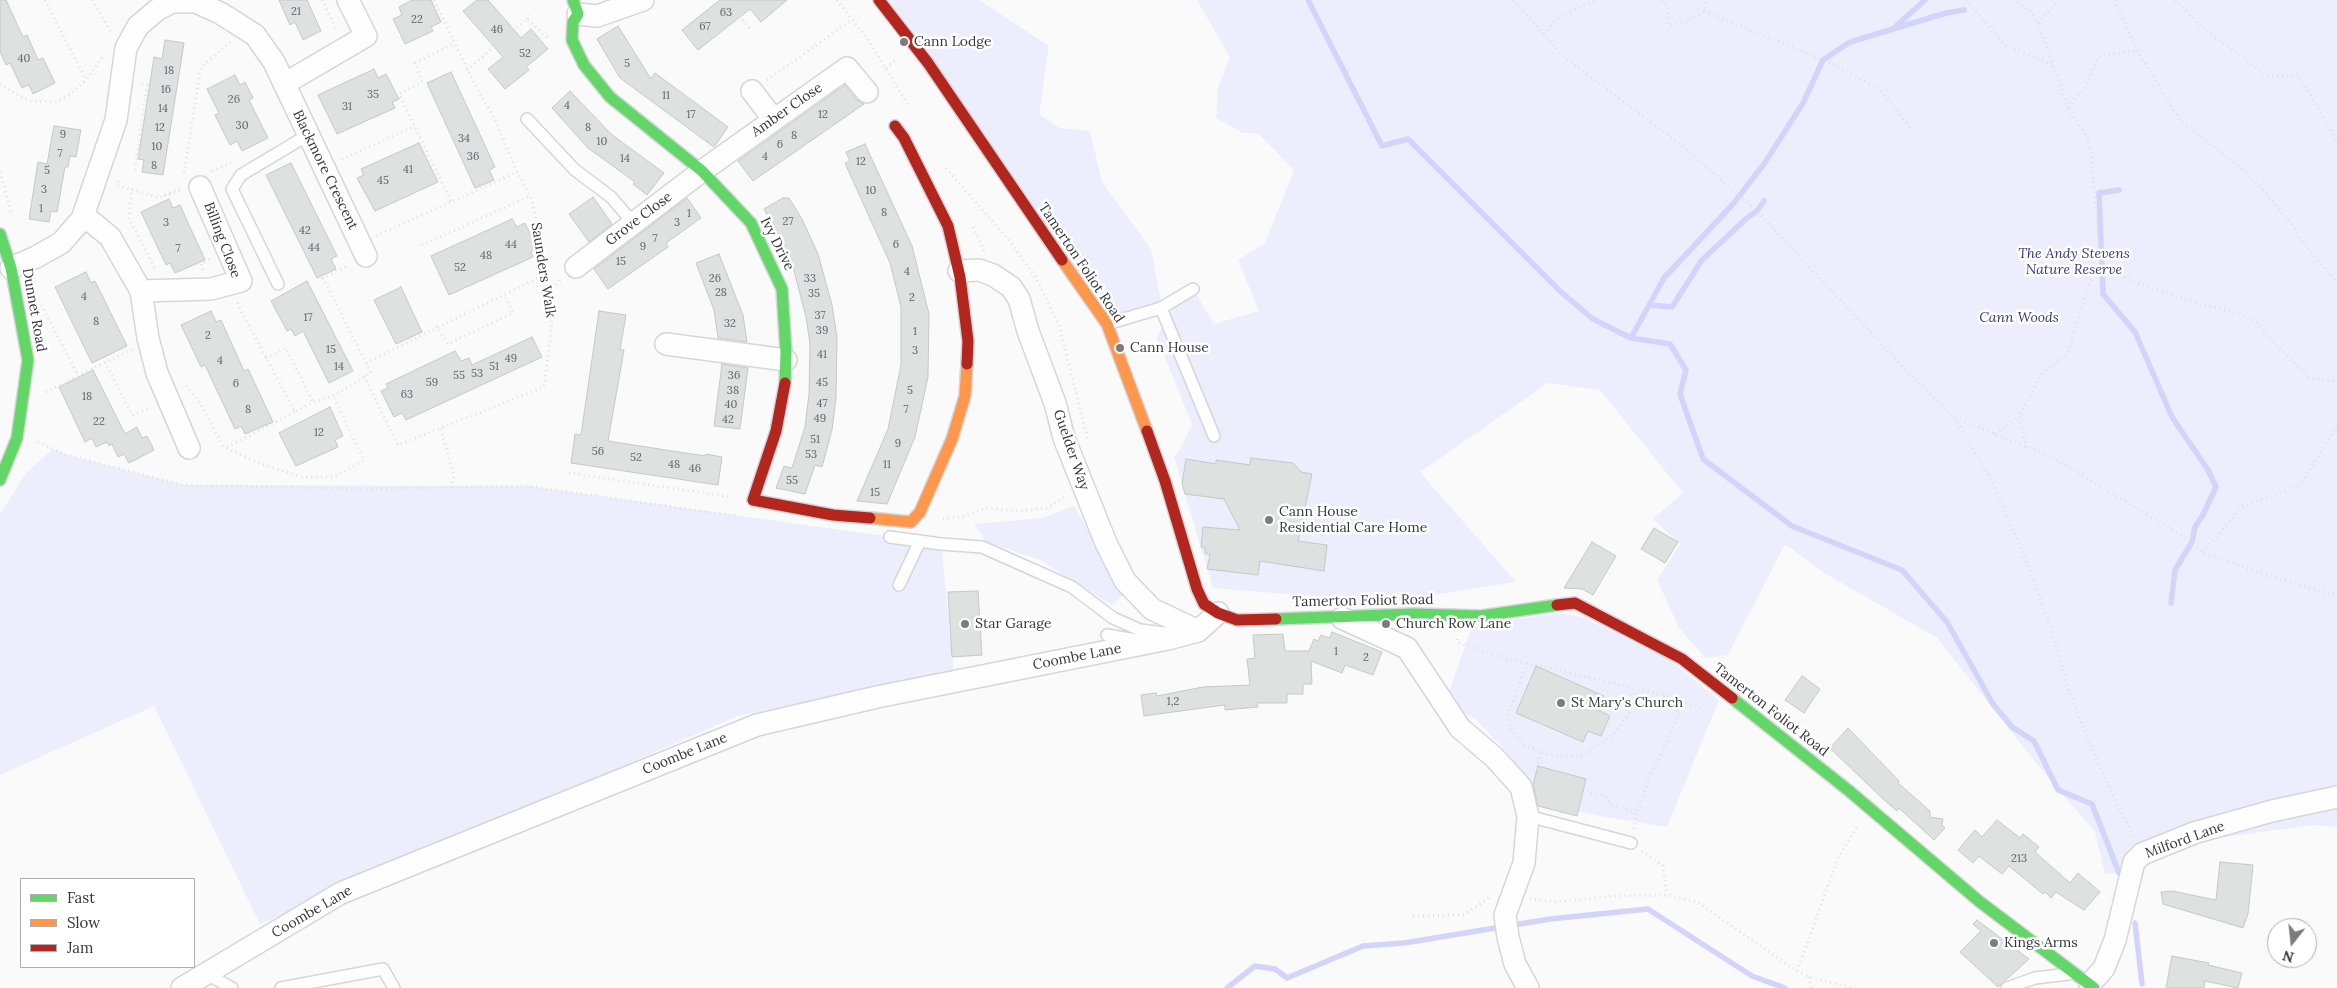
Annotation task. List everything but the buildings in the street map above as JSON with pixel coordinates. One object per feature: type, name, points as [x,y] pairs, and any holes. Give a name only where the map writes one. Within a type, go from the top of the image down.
[{"type":"street","points":[[284,84],[366,36],[348,0]]},
{"type":"street","points":[[575,7],[597,16],[643,0]]},
{"type":"street","name":"Tamerton Foliot Road","points":[[879,0],[928,63],[980,142],[1107,324],[1165,481],[1197,589],[1204,604],[1218,613],[1237,620],[1414,614],[1481,616],[1538,606],[1575,603],[1682,659],[1868,808],[1980,902],[2086,982]]},
{"type":"street","name":"Blackmore Crescent","points":[[12,268],[61,243],[82,219],[116,120],[126,48],[138,26],[157,10],[172,2],[196,2],[220,13],[255,35],[274,62],[363,250]]},
{"type":"street","name":"Ivy Drive","points":[[575,7],[572,40],[584,64],[610,97],[702,170],[751,223],[782,289],[786,360],[785,392],[776,431],[753,500]]},
{"type":"street","name":"Amber Close","points":[[702,170],[847,68],[867,92]]},
{"type":"street","points":[[752,90],[774,120]]},
{"type":"street","points":[[753,500],[833,515],[913,520],[930,492],[952,440],[964,396],[968,341],[959,271],[948,226],[904,138],[895,126]]},
{"type":"street","name":"Grove Close","points":[[576,267],[702,170]]},
{"type":"street","name":"Billing Close","points":[[141,291],[211,289],[241,281],[205,179]]},
{"type":"street","points":[[82,219],[92,222],[110,237],[141,291],[148,340],[157,373],[189,448]]},
{"type":"street","name":"Dunnet Road","points":[[0,234],[12,268],[28,360],[17,438],[0,480]]},
{"type":"street","name":"Guelder Way","points":[[959,271],[979,270],[992,275],[1011,287],[1019,299],[1028,331],[1055,403],[1064,438],[1106,544],[1125,581],[1152,609],[1190,633]]},
{"type":"street","points":[[666,344],[786,360]]},
{"type":"street","name":"Coombe Lane","points":[[182,988],[341,893],[757,724],[878,697],[1150,643],[1190,633],[1218,613]]},
{"type":"street","points":[[1338,616],[1407,648],[1460,728],[1495,758],[1521,787],[1528,816],[1524,862],[1508,906],[1508,937],[1515,964],[1528,988]]},
{"type":"street","name":"Milford Lane","points":[[2086,982],[2104,968],[2111,949],[2134,862],[2142,854],[2194,833],[2272,811],[2337,797]]},
{"type":"lane","points":[[527,119],[575,170],[611,197],[634,224]]},
{"type":"lane","points":[[278,284],[232,190],[241,175],[308,135]]},
{"type":"lane","points":[[1107,324],[1161,308],[1193,289]]},
{"type":"lane","points":[[1161,308],[1214,436]]},
{"type":"lane","points":[[890,537],[982,547],[1072,587],[1113,618],[1140,630],[1190,633]]},
{"type":"lane","points":[[898,585],[920,541]]},
{"type":"lane","points":[[1107,635],[1150,643]]},
{"type":"lane","points":[[1528,816],[1631,843]]},
{"type":"lane","points":[[281,988],[383,970],[394,988]]},
{"type":"lane","points":[[207,974],[232,988]]},
{"type":"lane","points":[[2007,988],[2035,978],[2086,982]]},
{"type":"path","points":[[45,0],[86,80]]},
{"type":"path","points":[[92,0],[116,39]]},
{"type":"path","points":[[322,0],[329,15]]},
{"type":"path","name":"Saunders Walk","points":[[364,376],[398,445],[544,387],[552,325],[543,248],[530,196],[517,172],[493,116],[467,70],[434,0]]},
{"type":"path","points":[[727,0],[752,31]]},
{"type":"path","points":[[837,0],[869,41],[912,111]]},
{"type":"path","points":[[1513,0],[1564,58],[1682,146],[1757,211],[1905,369],[1954,417],[1990,476],[2050,626],[2074,703],[2103,775],[2142,854]]},
{"type":"path","points":[[1544,34],[1556,20],[1595,0]]},
{"type":"path","points":[[1662,0],[1668,7],[1668,25],[1687,22],[1704,10],[1707,0]]},
{"type":"path","points":[[1966,0],[2004,45],[2054,66]]},
{"type":"path","points":[[1994,434],[2019,417],[2042,373],[2068,353],[2088,287],[2100,262],[2091,149],[2087,137],[2068,107],[2038,23],[2030,11],[2013,0]]},
{"type":"path","points":[[2038,23],[2058,0]]},
{"type":"path","points":[[2115,0],[2137,50],[2179,119],[2238,166],[2265,192],[2337,282]]},
{"type":"path","points":[[2175,0],[2201,27],[2269,77],[2298,75],[2337,142]]},
{"type":"path","points":[[1704,10],[1822,60],[1880,90],[1912,129]]},
{"type":"path","points":[[467,70],[527,20],[529,14]]},
{"type":"path","points":[[527,20],[553,42]]},
{"type":"path","points":[[752,90],[851,20]]},
{"type":"path","points":[[154,264],[129,219],[132,188],[159,198],[182,186],[201,67],[245,28]]},
{"type":"path","points":[[451,201],[399,94],[422,82],[415,63],[455,43]]},
{"type":"path","points":[[2068,107],[2085,88],[2098,57],[2137,50]]},
{"type":"path","points":[[0,84],[28,101],[56,102],[69,95],[86,80],[106,53]]},
{"type":"path","points":[[122,81],[147,85],[135,170]]},
{"type":"path","points":[[347,156],[416,126]]},
{"type":"path","points":[[205,179],[226,165]]},
{"type":"path","points":[[944,165],[954,176]]},
{"type":"path","points":[[227,448],[313,402],[333,396],[371,373],[323,278],[363,250],[451,201],[517,172]]},
{"type":"path","points":[[422,245],[530,196]]},
{"type":"path","points":[[2108,266],[2128,279],[2183,299],[2240,314],[2256,322],[2275,344],[2310,378],[2337,382]]},
{"type":"path","points":[[366,363],[436,326],[546,274]]},
{"type":"path","name":"Billing Close","points":[[227,285],[295,412]]},
{"type":"path","points":[[436,326],[448,344],[513,313],[504,294]]},
{"type":"path","points":[[36,300],[46,310],[78,375]]},
{"type":"path","points":[[43,393],[148,340]]},
{"type":"path","points":[[266,358],[286,348],[313,402]]},
{"type":"path","points":[[106,362],[132,415]]},
{"type":"path","points":[[157,373],[177,376],[200,403],[223,446],[261,464],[302,477],[335,477],[364,460],[333,396]]},
{"type":"path","points":[[1954,417],[2052,457],[2192,542],[2203,552],[2260,573],[2337,596]]},
{"type":"path","points":[[2019,417],[2027,448]]},
{"type":"path","points":[[2203,552],[2242,507],[2301,484],[2337,426]]},
{"type":"path","points":[[441,428],[454,476],[451,488]]},
{"type":"path","points":[[17,438],[27,437],[67,455],[183,485],[366,489],[528,486],[738,516]]},
{"type":"path","points":[[569,473],[753,500]]},
{"type":"path","points":[[913,520],[927,521],[963,516],[986,508],[1018,511],[1047,508],[1083,486]]},
{"type":"path","points":[[1456,642],[1506,658],[1635,690],[1664,695],[1714,712]]},
{"type":"path","points":[[1527,663],[1508,714],[1511,730],[1524,745],[1549,755],[1581,756],[1613,735],[1629,714],[1635,690]]},
{"type":"path","points":[[1591,793],[1604,796],[1610,804],[1637,814],[1648,780],[1680,713],[1668,706],[1664,695]]},
{"type":"path","points":[[1796,971],[1838,858],[1868,808]]},
{"type":"path","points":[[1648,856],[1663,866],[1667,895]]},
{"type":"path","points":[[1413,916],[1464,915],[1482,904],[1497,891],[1508,906],[1611,896],[1667,895],[1697,902],[1796,971],[1809,977],[1854,988]]},
{"type":"path","points":[[1809,977],[1811,988]]},
{"type":"green space","points":[[888,0],[979,0],[1049,46],[1039,114],[1059,128],[1090,131],[1102,182],[1151,249],[1161,301],[1109,319]]},
{"type":"green space","name":"Cann Woods","points":[[1197,0],[2337,0],[2337,827],[2312,825],[2175,844],[2142,871],[2105,874],[2095,832],[2037,764],[1937,638],[1823,572],[1785,544],[1728,655],[1706,658],[1679,628],[1657,580],[1680,544],[1653,519],[1683,493],[1600,390],[1548,383],[1420,472],[1516,582],[1387,602],[1213,588],[1174,457],[1180,450],[1192,424],[1157,338],[1170,309],[1196,294],[1214,324],[1259,311],[1238,260],[1265,243],[1294,170],[1258,133],[1243,133],[1216,118],[1218,88],[1230,57]]},
{"type":"green space","points":[[53,449],[67,455],[183,485],[528,486],[941,544],[954,673],[738,716],[260,924],[154,706],[0,775],[0,514],[26,473]]},
{"type":"green space","points":[[1074,506],[1125,593],[1112,605],[1040,560],[986,542],[974,524],[1043,518]]},
{"type":"green space","points":[[1561,613],[1585,618],[1671,661],[1719,700],[1667,827],[1600,816],[1530,800],[1526,780],[1507,752],[1476,720],[1446,701],[1472,626]]},
{"type":"waterway","points":[[1308,0],[1382,146],[1408,139],[1561,292],[1593,319],[1631,338],[1670,344],[1686,370],[1680,394],[1703,459],[1792,526],[1902,570],[1947,622],[1993,704],[2012,727],[2034,741],[2058,790],[2092,804],[2119,873]]},
{"type":"waterway","points":[[1895,27],[1925,0]]},
{"type":"waterway","points":[[1631,338],[1664,278],[1733,204],[1764,164],[1803,103],[1823,60],[1850,42],[1946,13],[1964,10]]},
{"type":"waterway","points":[[2119,190],[2099,193],[2103,294],[2135,332],[2172,417],[2208,470],[2216,487],[2203,515],[2195,527],[2192,542],[2175,570],[2171,603]]},
{"type":"waterway","points":[[1649,305],[1672,307],[1702,260],[1757,211],[1764,201]]},
{"type":"waterway","points":[[1227,988],[1255,966],[1275,969],[1287,978],[1363,946],[1404,943],[1550,919],[1648,909],[1752,976],[1785,988]]},
{"type":"waterway","points":[[2135,923],[2142,984]]},
{"type":"traffic: fast","points":[[573,0],[578,14],[573,22],[572,40],[584,65],[610,97],[702,171],[751,223],[782,289],[786,352],[785,383]]},
{"type":"traffic: fast","points":[[0,234],[11,268],[28,360],[17,438],[0,480]]},
{"type":"traffic: fast","points":[[1276,619],[1414,614],[1481,616],[1557,605]]},
{"type":"traffic: fast","points":[[1732,698],[1848,790],[1980,902],[2094,988]]},
{"type":"traffic: slow","points":[[1062,260],[1107,324],[1147,431]]},
{"type":"traffic: slow","points":[[870,518],[911,522],[920,512],[952,439],[965,396],[967,364]]},
{"type":"traffic: jam","points":[[879,0],[928,63],[1062,260]]},
{"type":"traffic: jam","points":[[895,126],[904,138],[948,226],[960,277],[968,341],[967,364]]},
{"type":"traffic: jam","points":[[785,383],[776,431],[753,500],[833,515],[870,518]]},
{"type":"traffic: jam","points":[[1147,431],[1165,481],[1197,589],[1204,604],[1218,613],[1237,620],[1276,619]]},
{"type":"traffic: jam","points":[[1557,605],[1575,603],[1682,659],[1732,698]]},
{"type":"place","name":"Cann Lodge","points":[[904,42]]},
{"type":"place","name":"Cann House","points":[[1120,348]]},
{"type":"place","name":"Cann House Residential Care Home","points":[[1269,520]]},
{"type":"place","name":"Star Garage","points":[[965,624]]},
{"type":"place","name":"Church Row Lane","points":[[1386,624]]},
{"type":"place","name":"St Mary's Church","points":[[1561,703]]},
{"type":"place","name":"Kings Arms","points":[[1994,943]]},
{"type":"park label","name":"The Andy Stevens Nature Reserve","points":[[2074,262]]}]
